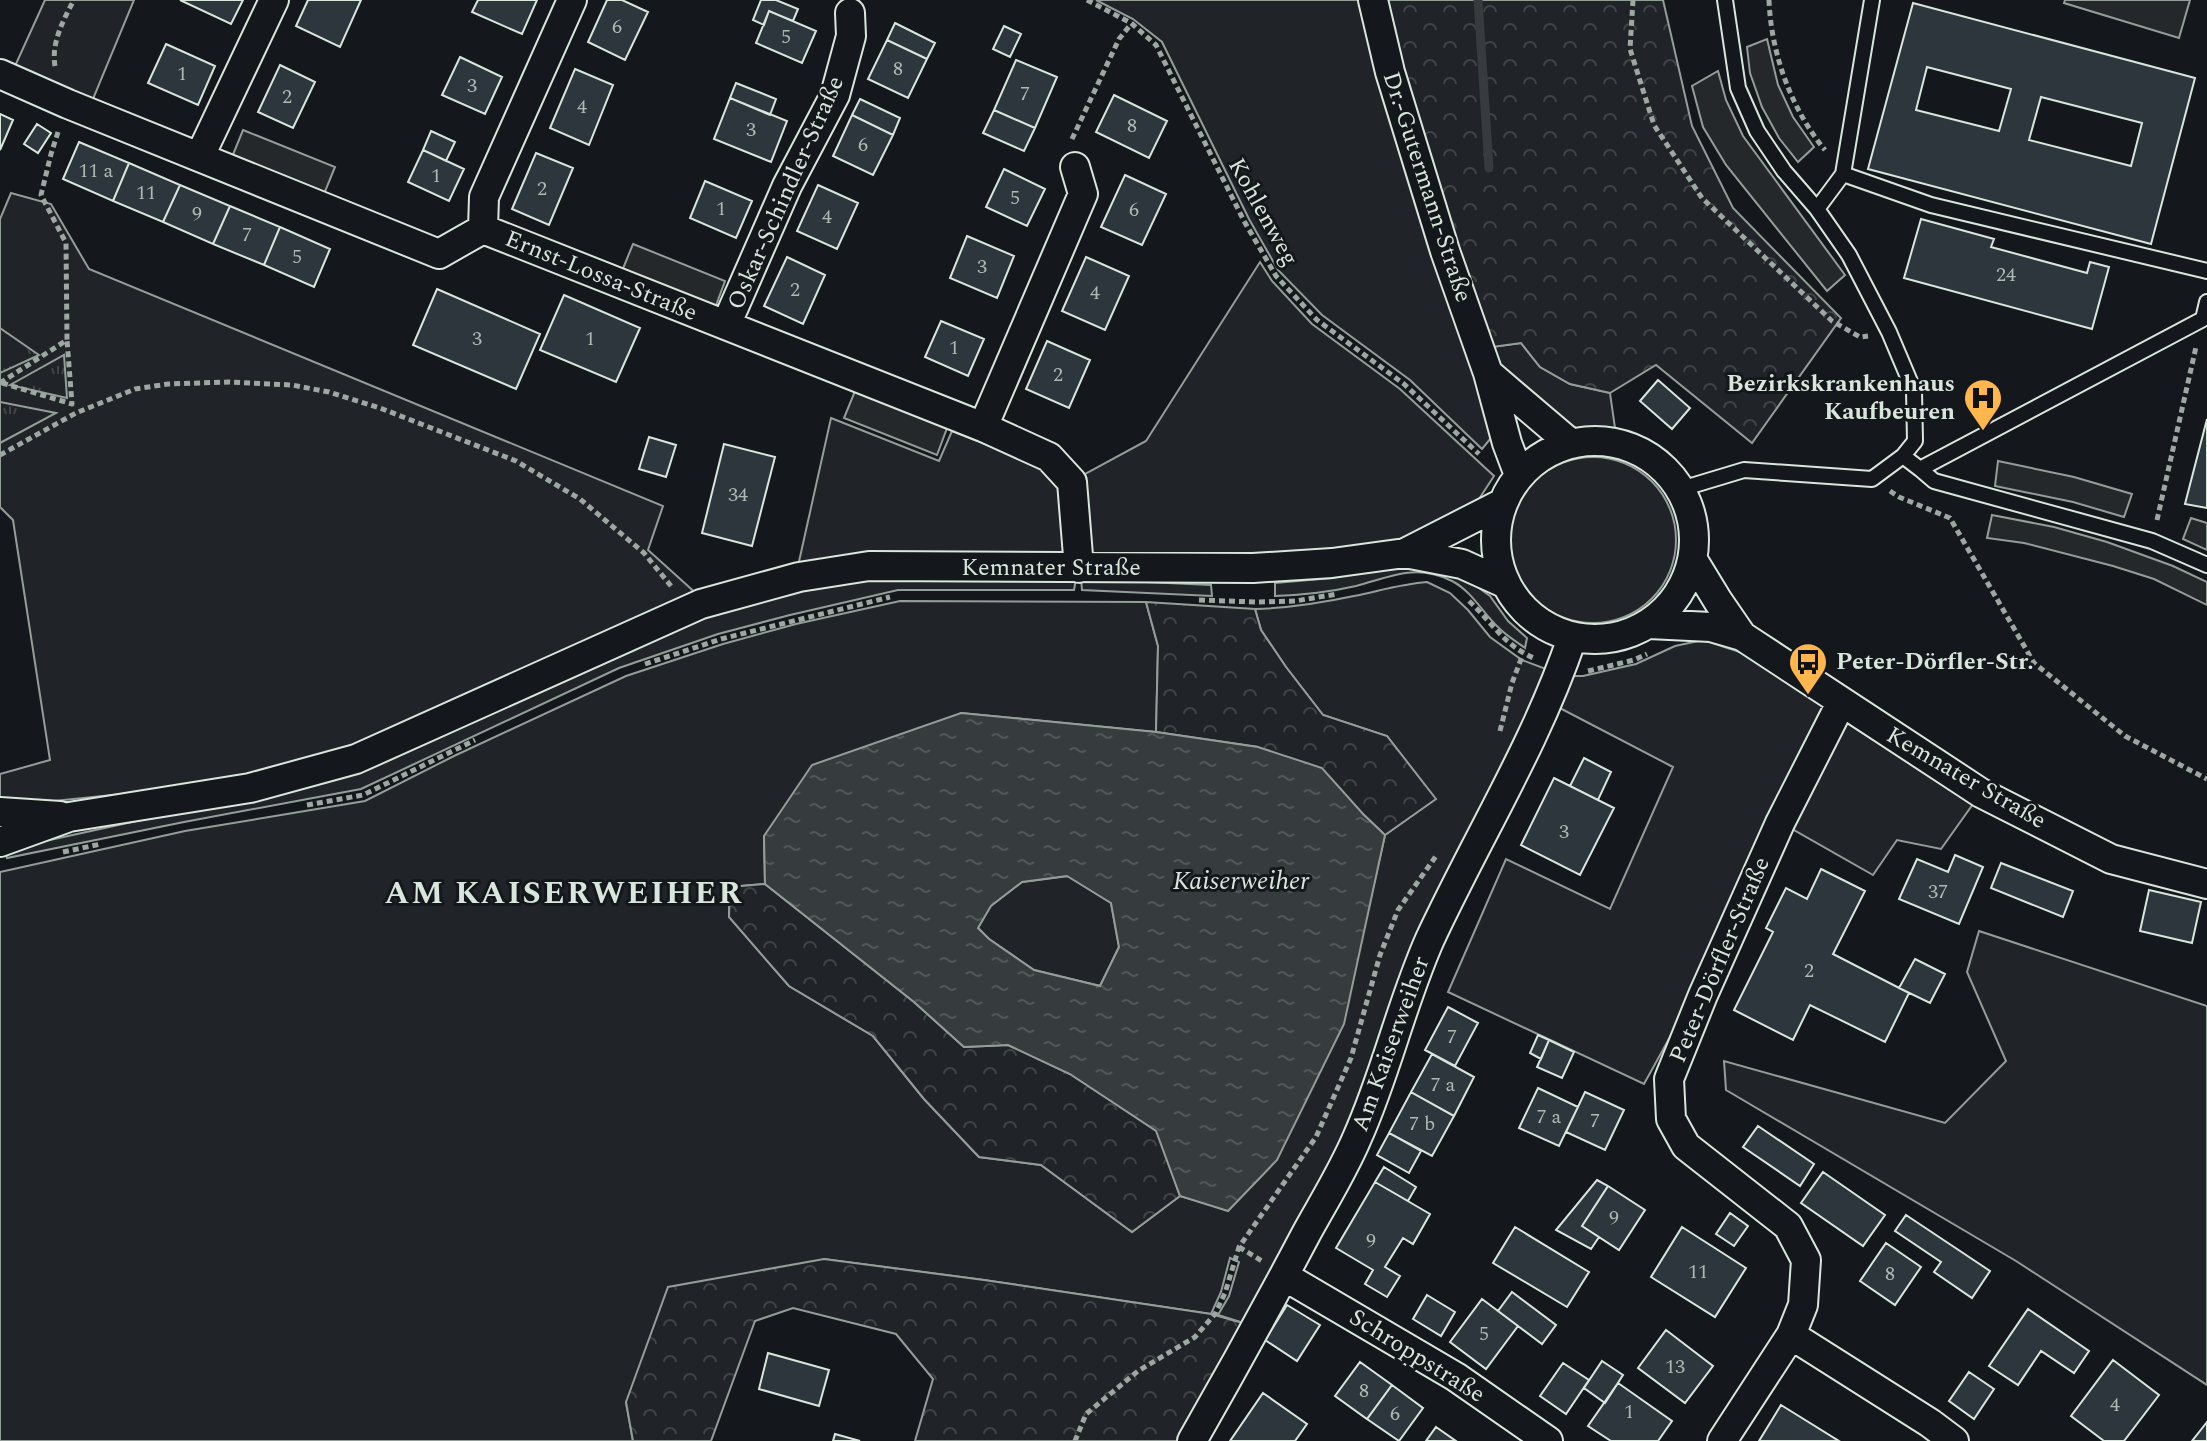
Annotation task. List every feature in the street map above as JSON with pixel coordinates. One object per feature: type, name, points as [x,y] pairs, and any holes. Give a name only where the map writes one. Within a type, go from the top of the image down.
[{"type":"street","points":[[200,156],[274,0]]},
{"type":"street","points":[[483,229],[484,197],[572,0]]},
{"type":"street","name":"Dr.-Gutermann-Straße","points":[[1373,0],[1390,72],[1445,251],[1488,373],[1507,443],[1511,488]]},
{"type":"street","name":"Oskar-Schindler-Straße","points":[[726,325],[787,186],[835,95],[851,36],[850,13]]},
{"type":"street","name":"Ernst-Lossa-Straße","points":[[0,74],[439,254],[483,229],[983,427],[1049,457],[1072,482],[1079,568]]},
{"type":"street","points":[[983,427],[1083,194],[1075,167]]},
{"type":"street","points":[[1488,373],[1570,443]]},
{"type":"street","points":[[1602,440],[1633,448],[1660,464],[1681,489],[1690,511],[1694,535],[1693,560],[1679,594],[1654,636],[1598,640],[1572,638],[1544,627],[1521,608],[1504,583],[1495,546],[1511,488],[1542,455],[1570,443],[1602,440]]},
{"type":"street","name":"Kemnater Straße","points":[[1405,553],[1511,488]]},
{"type":"street","name":"Kemnater Straße","points":[[69,817],[250,788],[356,759],[695,606],[799,577],[869,566],[1253,568],[1332,563],[1405,553],[1462,564],[1504,583]]},
{"type":"street","name":"Kemnater Straße","points":[[1693,560],[1742,636]]},
{"type":"street","name":"Kemnater Straße","points":[[1654,636],[1711,627],[1742,636],[1981,793],[2111,859],[2207,884]]},
{"type":"street","name":"Am Kaiserweiher","points":[[1192,1441],[1357,1139],[1389,1057],[1411,985],[1526,749],[1572,638]]},
{"type":"street","name":"Peter-Dörfler-Straße","points":[[1722,1441],[1791,1335],[1803,1305],[1806,1260],[1788,1226],[1686,1146],[1671,1119],[1669,1079],[1780,823],[1841,703]]},
{"type":"street","points":[[0,812],[69,817]]},
{"type":"street","points":[[0,842],[69,817]]},
{"type":"street","name":"Schroppstraße","points":[[1284,1276],[1456,1377],[1548,1441]]},
{"type":"street","points":[[1791,1335],[1954,1441]]},
{"type":"lane","points":[[1681,489],[1744,470],[1872,479],[1903,456],[1915,441],[1914,391],[1889,332],[1849,255],[1757,131],[1738,88],[1725,0]]},
{"type":"lane","points":[[1817,209],[1843,174],[1872,0]]},
{"type":"lane","points":[[1843,174],[1931,205],[2207,271]]},
{"type":"lane","points":[[1920,469],[2203,319],[2207,302]]},
{"type":"lane","points":[[1903,456],[1934,481],[2152,541],[2207,565]]},
{"type":"path","points":[[74,0],[63,21],[53,55],[57,77],[68,104],[41,195],[66,243],[67,340],[72,404],[76,413]]},
{"type":"path","name":"Kohlenweg","points":[[1087,0],[1131,23],[1156,45],[1244,221],[1276,276],[1317,320],[1404,384],[1511,488]]},
{"type":"path","points":[[1633,0],[1630,49],[1654,125],[1702,198],[1832,321],[1860,337],[1889,332]]},
{"type":"path","points":[[1769,0],[1770,20],[1795,105],[1843,174]]},
{"type":"path","points":[[1075,167],[1070,146],[1119,39],[1131,23]]},
{"type":"path","points":[[2152,541],[2203,319]]},
{"type":"path","points":[[1,383],[67,340]]},
{"type":"path","points":[[0,455],[76,413],[135,389],[200,381],[292,385],[329,392],[380,408],[516,461],[580,499],[644,553],[695,606]]},
{"type":"path","points":[[1,383],[72,404]]},
{"type":"path","points":[[1872,479],[1899,497],[1950,518],[2034,663],[2125,736],[2207,779]]},
{"type":"path","points":[[1194,599],[1295,601],[1339,594]]},
{"type":"path","points":[[638,666],[721,639],[899,595]]},
{"type":"path","points":[[1462,595],[1496,632],[1523,654],[1561,669],[1584,672],[1634,660],[1654,636]]},
{"type":"path","points":[[1499,734],[1523,654]]},
{"type":"path","points":[[304,806],[363,795],[481,738]]},
{"type":"path","points":[[55,854],[111,842]]},
{"type":"path","points":[[1075,1441],[1086,1414],[1138,1371],[1195,1337],[1215,1314],[1239,1247],[1316,1137],[1351,1058],[1380,955],[1398,910],[1442,850]]},
{"type":"green space","points":[[45,0],[134,0],[93,99],[15,66]]},
{"type":"green space","points":[[1096,0],[1361,0],[1476,374],[1491,438],[1482,449],[1410,380],[1322,315],[1278,270],[1249,219],[1162,42],[1133,19]]},
{"type":"green space","points":[[1385,0],[1663,0],[1692,126],[1733,208],[1841,318],[1752,443],[1656,365],[1610,393],[1570,384],[1540,367],[1521,343],[1492,347],[1434,175]]},
{"type":"green space","points":[[11,193],[51,204],[89,269],[663,506],[648,550],[699,596],[352,751],[248,781],[54,801],[0,799],[0,774],[50,760],[13,520],[0,507],[0,219]]},
{"type":"green space","points":[[1260,262],[1272,281],[1312,324],[1400,389],[1494,476],[1479,499],[1401,542],[1330,552],[1086,557],[1083,475],[1146,441]]},
{"type":"green space","points":[[0,328],[39,355],[0,373]]},
{"type":"green space","points":[[1521,343],[1540,367],[1570,384],[1610,393],[1615,428],[1572,429],[1499,369],[1492,347]]},
{"type":"green space","points":[[64,355],[67,398],[10,385]]},
{"type":"green space","points":[[0,402],[56,413],[0,443]]},
{"type":"green space","points":[[831,418],[939,461],[952,431],[1043,467],[1064,489],[1067,560],[798,566]]},
{"type":"green space","points":[[1593,457],[1625,463],[1652,481],[1670,508],[1676,540],[1670,572],[1652,599],[1625,617],[1593,623],[1561,617],[1534,599],[1516,572],[1510,540],[1516,508],[1534,481],[1561,463]]},
{"type":"green space","points":[[1407,564],[1461,575],[1490,596],[1508,621],[1527,638],[1525,648],[1500,629],[1459,586],[1427,573],[1403,573],[1326,592],[1275,596],[1275,583],[1332,578]]},
{"type":"green space","points":[[868,575],[1076,579],[1074,590],[898,590],[790,615],[718,634],[619,668],[361,789],[7,858],[4,850],[251,796],[704,612]]},
{"type":"green space","points":[[1081,579],[1211,585],[1212,596],[1082,590]]},
{"type":"green space","points":[[1427,582],[1450,593],[1490,637],[1522,660],[1554,672],[1352,1137],[1250,1325],[1218,1315],[1229,1296],[1239,1262],[1230,1258],[1221,1292],[1211,1314],[824,1259],[626,1402],[633,1441],[0,1441],[0,872],[185,831],[365,801],[626,676],[796,624],[900,601],[1146,602],[1158,646],[1156,732],[961,713],[764,836],[765,884],[730,887],[729,917],[789,986],[873,1036],[924,1099],[979,1157],[1041,1165],[1132,1232],[1180,1196],[1228,1210],[1367,915],[1385,835],[1435,799],[1387,736],[1323,715],[1261,630],[1255,609],[1317,603]]},
{"type":"green space","points":[[1146,602],[1255,609],[1261,630],[1323,715],[1387,736],[1436,799],[1385,835],[1364,815],[1258,747],[1156,732],[1158,646]]},
{"type":"green space","points":[[1703,640],[1752,656],[1826,708],[1696,990],[1644,1084],[1448,992],[1506,859],[1610,909],[1673,767],[1552,704],[1564,676],[1583,676],[1636,664],[1675,646]]},
{"type":"green space","points":[[1842,720],[1973,804],[1941,849],[1897,840],[1873,875],[1787,826]]},
{"type":"green space","points":[[1068,876],[1111,903],[1119,947],[1100,986],[1034,970],[978,928],[990,906],[1022,882]]},
{"type":"green space","points":[[765,884],[914,1002],[964,1047],[1008,1045],[1070,1074],[1157,1131],[1180,1196],[1132,1232],[1041,1165],[979,1157],[924,1099],[873,1036],[789,986],[729,917],[730,887]]},
{"type":"green space","points":[[1979,931],[2207,1006],[2207,1385],[2016,1261],[1726,1090],[1724,1061],[1945,1123],[2006,1061],[1967,972]]},
{"type":"green space","points":[[824,1259],[1211,1314],[1250,1325],[1179,1441],[915,1441],[933,1379],[896,1334],[793,1308],[755,1321],[711,1441],[633,1441],[626,1402],[668,1287]]},
{"type":"shaded area","points":[[2065,0],[2190,0],[2179,38],[2064,3]]},
{"type":"shaded area","points":[[1767,39],[1778,85],[1793,117],[1814,147],[1798,162],[1779,138],[1762,107],[1750,73],[1747,47]]},
{"type":"shaded area","points":[[1718,71],[1726,100],[1743,136],[1845,275],[1827,291],[1726,165],[1703,127],[1692,86]]},
{"type":"shaded area","points":[[243,130],[335,167],[324,194],[232,157]]},
{"type":"shaded area","points":[[633,244],[725,281],[715,308],[622,271]]},
{"type":"shaded area","points":[[855,391],[947,428],[937,455],[844,418]]},
{"type":"shaded area","points":[[1998,461],[2074,477],[2132,494],[2124,517],[2073,502],[1995,486]]},
{"type":"shaded area","points":[[1992,515],[2054,527],[2173,566],[2207,582],[2207,605],[2154,579],[2113,566],[2024,543],[1987,538]]},
{"type":"shaded area","points":[[2191,518],[2207,523],[2207,550],[2183,539]]},
{"type":"water","name":"Kaiserweiher","points":[[961,713],[1156,732],[1258,747],[1322,768],[1385,835],[1344,1024],[1277,1160],[1228,1211],[1180,1196],[1156,1131],[1070,1074],[1008,1045],[964,1047],[914,1002],[765,884],[764,836],[812,765]],"holes":[[[1067,876],[1111,903],[1119,947],[1100,986],[1034,970],[978,928],[991,906],[1022,882]]]},
{"type":"building","points":[[180,0],[243,0],[231,24]]},
{"type":"building","points":[[308,0],[361,0],[340,47],[296,26]]},
{"type":"building","points":[[478,0],[537,0],[522,34],[472,12]]},
{"type":"building","points":[[607,0],[622,0],[648,12],[625,60],[588,42]]},
{"type":"building","points":[[761,0],[776,0],[798,9],[793,21],[769,11],[764,25],[753,20]]},
{"type":"building","points":[[1913,3],[2195,78],[2151,244],[1868,169]],"holes":[[[1927,67],[2011,89],[1999,131],[1916,110]],[[2041,97],[2142,123],[2131,166],[2029,140]]]},
{"type":"building","points":[[769,11],[816,31],[802,63],[756,43]]},
{"type":"building","points":[[895,23],[935,43],[927,59],[887,40]]},
{"type":"building","points":[[1004,26],[1021,34],[1010,57],[993,49]]},
{"type":"building","points":[[887,40],[927,59],[908,98],[868,79]]},
{"type":"building","points":[[166,44],[215,66],[198,105],[148,83]]},
{"type":"building","points":[[460,57],[502,77],[485,114],[442,95]]},
{"type":"building","points":[[1016,60],[1057,77],[1035,128],[994,110]]},
{"type":"building","points":[[280,65],[315,82],[293,128],[258,112]]},
{"type":"building","points":[[575,69],[613,85],[589,145],[550,128]]},
{"type":"building","points":[[736,83],[776,99],[770,115],[730,98]]},
{"type":"building","points":[[1114,95],[1167,121],[1149,158],[1096,132]]},
{"type":"building","points":[[730,98],[787,121],[771,162],[714,139]]},
{"type":"building","points":[[860,99],[900,118],[893,135],[852,115]]},
{"type":"building","points":[[994,110],[1035,128],[1024,151],[983,133]]},
{"type":"building","points":[[0,114],[13,120],[0,150]]},
{"type":"building","points":[[852,115],[893,135],[873,175],[833,156]]},
{"type":"building","points":[[37,124],[51,133],[38,153],[24,144]]},
{"type":"building","points":[[431,131],[455,142],[446,161],[423,150]]},
{"type":"building","points":[[79,142],[129,163],[113,201],[63,179]]},
{"type":"building","points":[[423,150],[464,169],[449,201],[408,182]]},
{"type":"building","points":[[536,153],[573,168],[549,225],[512,209]]},
{"type":"building","points":[[129,163],[180,185],[163,222],[113,201]]},
{"type":"building","points":[[1004,169],[1045,189],[1027,226],[986,207]]},
{"type":"building","points":[[1125,175],[1166,194],[1142,245],[1101,227]]},
{"type":"building","points":[[705,181],[752,201],[736,238],[690,218]]},
{"type":"building","points":[[180,185],[230,206],[213,244],[163,222]]},
{"type":"building","points":[[818,185],[858,203],[837,249],[797,231]]},
{"type":"building","points":[[230,206],[280,227],[264,265],[213,244]]},
{"type":"building","points":[[1921,219],[1994,239],[1991,247],[2087,273],[2090,262],[2109,267],[2092,329],[1904,278]]},
{"type":"building","points":[[280,227],[330,249],[314,287],[264,265]]},
{"type":"building","points":[[967,236],[1014,256],[997,298],[950,278]]},
{"type":"building","points":[[787,257],[825,275],[803,324],[764,306]]},
{"type":"building","points":[[1086,257],[1129,276],[1105,330],[1062,311]]},
{"type":"building","points":[[437,289],[540,334],[516,389],[413,345]]},
{"type":"building","points":[[564,295],[640,328],[616,382],[540,350]]},
{"type":"building","points":[[941,321],[984,339],[968,376],[925,357]]},
{"type":"building","points":[[1047,341],[1090,360],[1069,408],[1026,389]]},
{"type":"building","points":[[1658,380],[1690,408],[1672,429],[1640,401]]},
{"type":"building","points":[[2207,419],[2207,508],[2185,504]]},
{"type":"building","points":[[649,437],[676,445],[666,477],[639,469]]},
{"type":"building","points":[[724,444],[775,457],[752,546],[702,533]]},
{"type":"building","points":[[1584,758],[1611,772],[1598,800],[1570,786]]},
{"type":"building","points":[[1554,778],[1614,808],[1580,875],[1521,845]]},
{"type":"building","points":[[1955,855],[1983,867],[1959,924],[1899,899],[1917,859],[1948,872]]},
{"type":"building","points":[[2001,863],[2073,891],[2063,917],[1991,888]]},
{"type":"building","points":[[1821,869],[1865,891],[1833,954],[1909,993],[1885,1042],[1810,1005],[1793,1040],[1734,1010],[1773,932],[1766,928],[1786,888],[1807,899]]},
{"type":"building","points":[[2149,890],[2201,902],[2192,943],[2140,931]]},
{"type":"building","points":[[1915,959],[1945,974],[1930,1003],[1899,988]]},
{"type":"building","points":[[1448,1007],[1478,1023],[1455,1066],[1425,1050]]},
{"type":"building","points":[[1538,1035],[1549,1040],[1541,1059],[1530,1053]]},
{"type":"building","points":[[1549,1040],[1574,1052],[1562,1078],[1537,1067]]},
{"type":"building","points":[[1432,1054],[1474,1077],[1454,1116],[1411,1092]]},
{"type":"building","points":[[1538,1088],[1578,1107],[1559,1146],[1519,1128]]},
{"type":"building","points":[[1411,1092],[1454,1116],[1432,1156],[1389,1133]]},
{"type":"building","points":[[1585,1092],[1624,1110],[1605,1150],[1566,1132]]},
{"type":"building","points":[[1758,1126],[1814,1164],[1800,1186],[1743,1147]]},
{"type":"building","points":[[1389,1133],[1421,1151],[1409,1173],[1377,1155]]},
{"type":"building","points":[[1384,1167],[1416,1187],[1408,1201],[1375,1182]]},
{"type":"building","points":[[1823,1172],[1885,1215],[1863,1246],[1801,1203]]},
{"type":"building","points":[[1597,1180],[1608,1186],[1582,1226],[1599,1237],[1591,1249],[1556,1230]]},
{"type":"building","points":[[1375,1182],[1430,1214],[1413,1244],[1403,1238],[1385,1267],[1400,1276],[1387,1297],[1365,1284],[1373,1270],[1336,1248]]},
{"type":"building","points":[[1608,1186],[1645,1210],[1619,1250],[1582,1226]]},
{"type":"building","points":[[1730,1213],[1748,1226],[1734,1246],[1716,1234]]},
{"type":"building","points":[[1906,1215],[1990,1271],[1972,1298],[1934,1272],[1941,1262],[1895,1231]]},
{"type":"building","points":[[1515,1227],[1589,1272],[1567,1307],[1493,1263]]},
{"type":"building","points":[[1682,1227],[1746,1268],[1715,1317],[1651,1277]]},
{"type":"building","points":[[1886,1243],[1921,1267],[1895,1305],[1860,1281]]},
{"type":"building","points":[[1512,1292],[1556,1325],[1542,1344],[1498,1311]]},
{"type":"building","points":[[1427,1295],[1455,1312],[1441,1336],[1413,1319]]},
{"type":"building","points":[[1482,1299],[1518,1326],[1486,1369],[1450,1342]]},
{"type":"building","points":[[1287,1305],[1320,1325],[1297,1361],[1265,1340]]},
{"type":"building","points":[[2028,1309],[2089,1351],[2074,1373],[2041,1351],[2018,1385],[1989,1366]]},
{"type":"building","points":[[1666,1330],[1713,1366],[1685,1403],[1638,1368]]},
{"type":"building","points":[[768,1353],[829,1370],[819,1406],[759,1389]]},
{"type":"building","points":[[2113,1360],[2159,1395],[2124,1441],[2104,1441],[2071,1416]]},
{"type":"building","points":[[1602,1361],[1623,1375],[1605,1403],[1584,1388]]},
{"type":"building","points":[[1360,1362],[1392,1385],[1367,1419],[1335,1396]]},
{"type":"building","points":[[1563,1363],[1589,1380],[1566,1414],[1540,1396]]},
{"type":"building","points":[[1969,1372],[1994,1389],[1974,1419],[1949,1401]]},
{"type":"building","points":[[1618,1383],[1672,1421],[1658,1441],[1611,1441],[1588,1426]]},
{"type":"building","points":[[1392,1385],[1423,1408],[1399,1441],[1367,1419]]},
{"type":"building","points":[[1263,1393],[1307,1424],[1295,1441],[1230,1441]]},
{"type":"building","points":[[1781,1405],[1839,1441],[1759,1441]]},
{"type":"building","points":[[2207,1422],[2207,1441],[2192,1441]]},
{"type":"building","points":[[1436,1427],[1456,1441],[1426,1441]]},
{"type":"building","points":[[835,1434],[860,1441],[833,1441]]},
{"type":"waterway","points":[[1478,0],[1489,168]]},
{"type":"place","name":"Bezirkskrankenhaus Kaufbeuren","points":[[1983,432]]},
{"type":"place","name":"Peter-Dörfler-Str.","points":[[1808,696]]},
{"type":"district","name":"AM KAISERWEIHER","points":[[564,893]]}]
